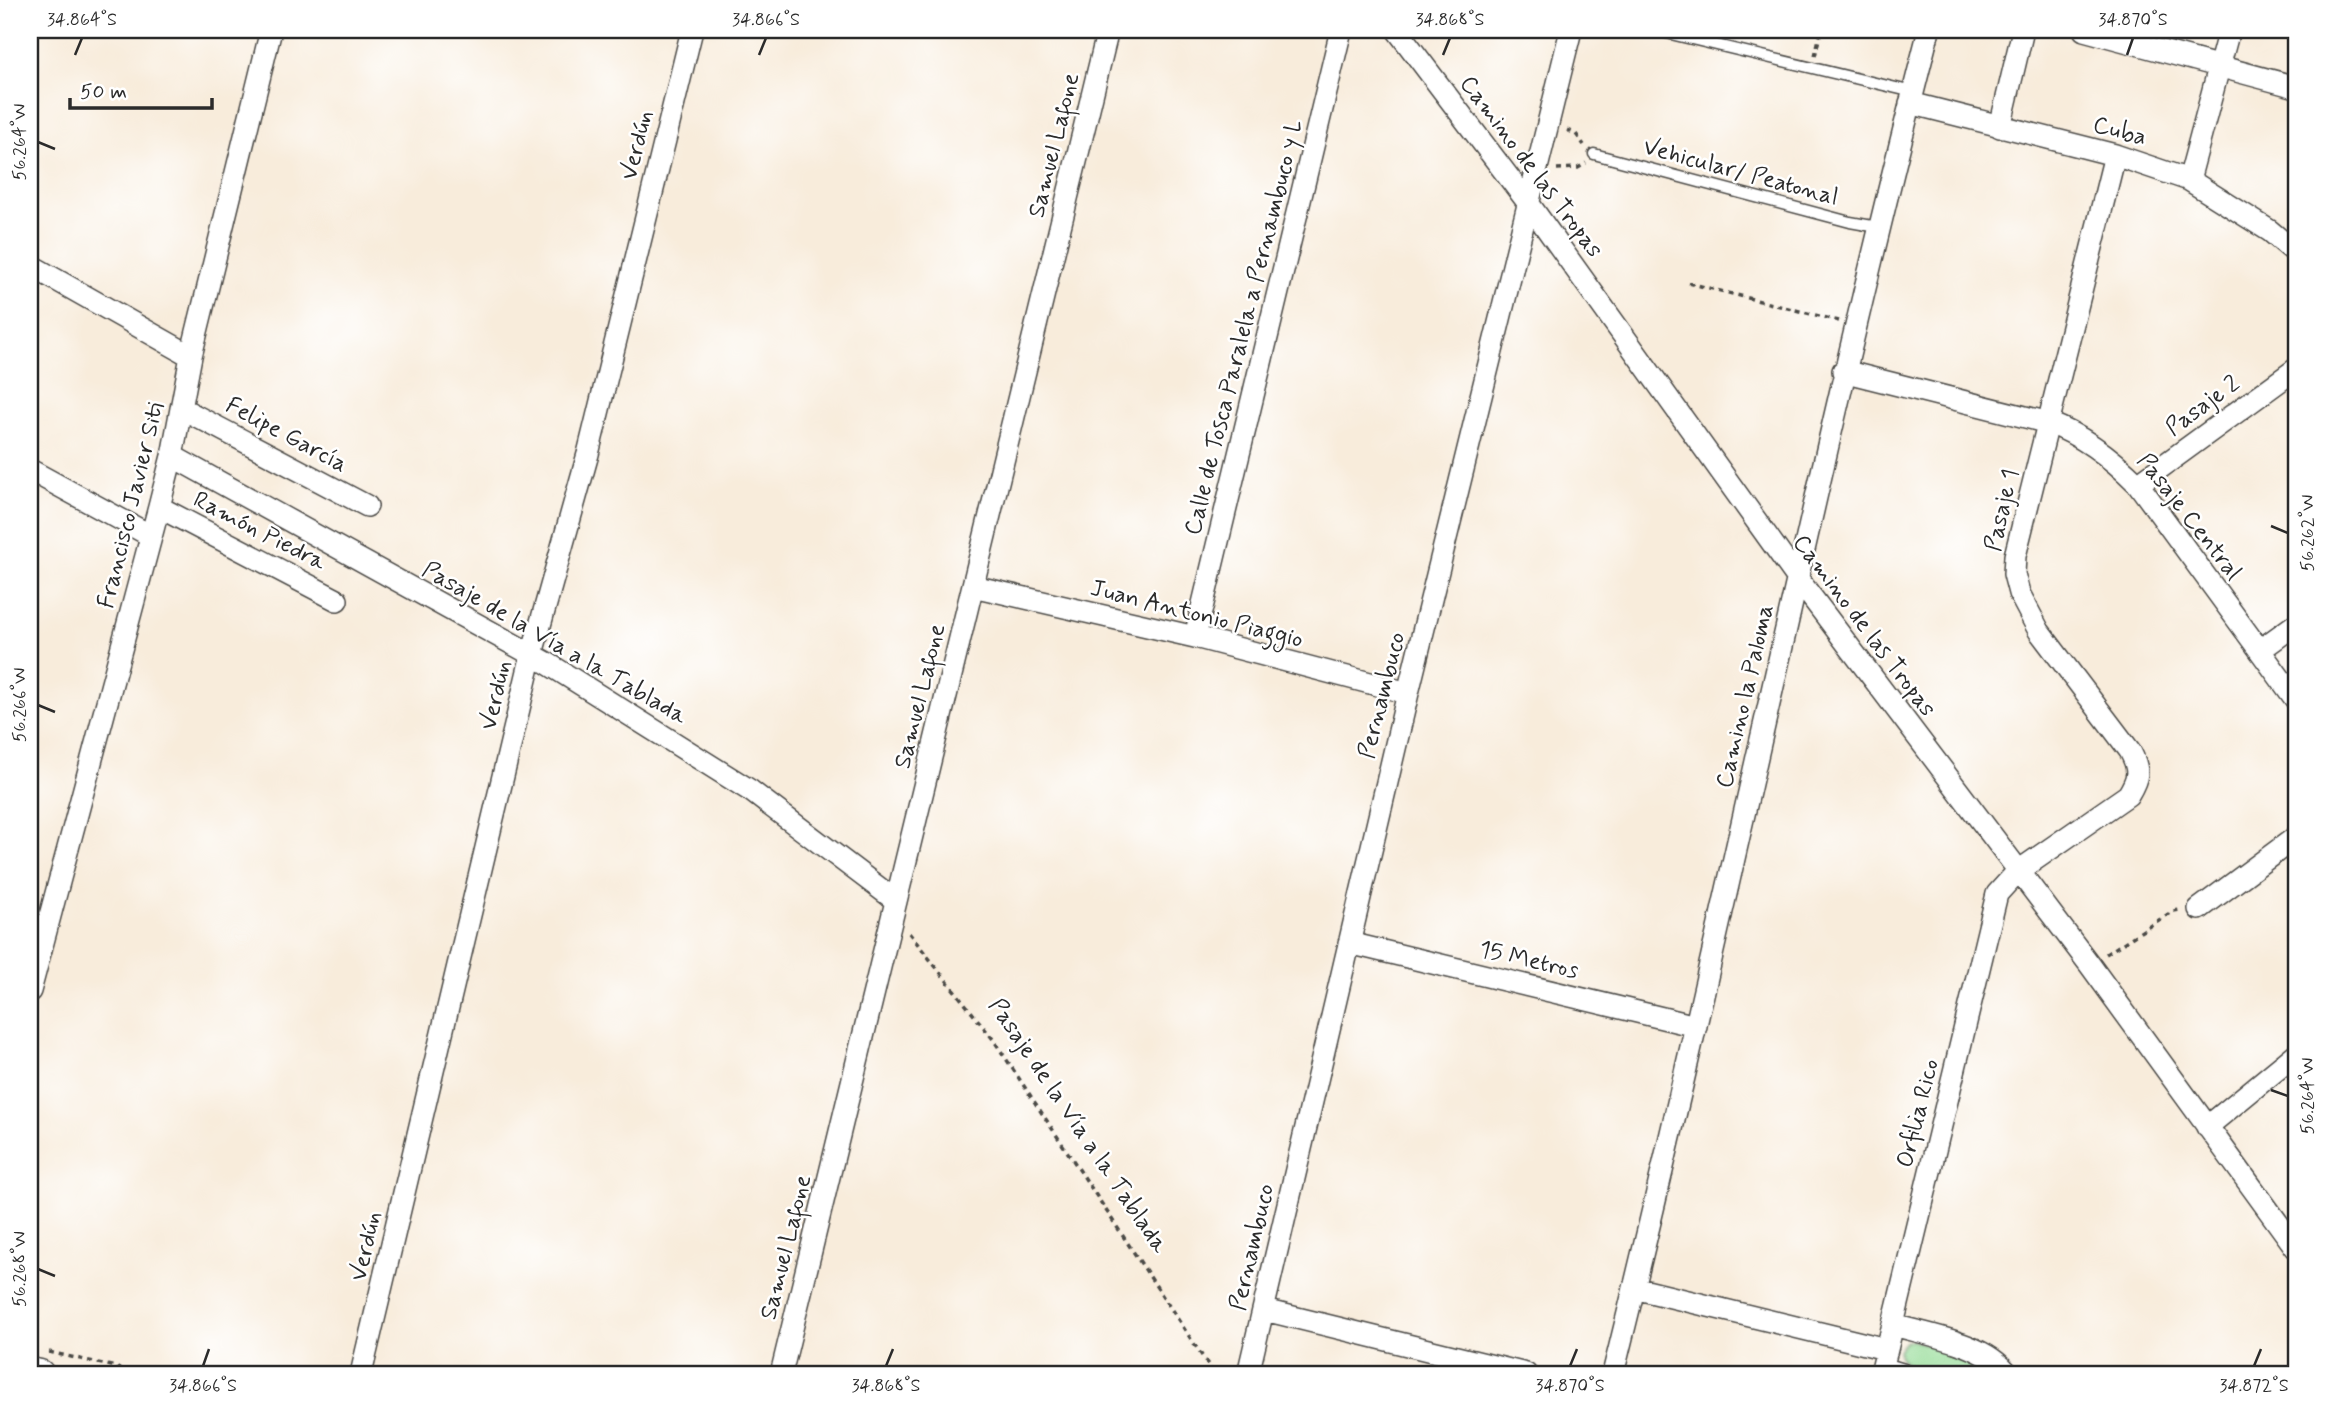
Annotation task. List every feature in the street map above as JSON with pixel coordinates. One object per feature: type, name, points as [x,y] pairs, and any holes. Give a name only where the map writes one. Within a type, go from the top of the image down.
[{"type":"street","name":"Francisco Javier Siti","points":[[30,991],[159,508],[191,356],[271,30]]},
{"type":"street","name":"Verdún","points":[[361,1374],[532,654],[588,454],[692,30]]},
{"type":"street","name":"Samuel Lafone","points":[[781,1374],[1108,30]]},
{"type":"street","name":"Calle de Tosca Paralela a Pernambuco y L","points":[[1195,638],[1341,30]]},
{"type":"street","name":"Camino de las Tropas","points":[[1397,30],[1529,204],[1798,579],[2017,872],[2090,965],[2296,1248]]},
{"type":"street","name":"Pernambuco","points":[[1248,1374],[1408,693],[1572,30]]},
{"type":"street","name":"Camino la Paloma","points":[[1613,1374],[1696,1026],[1843,371],[1929,30]]},
{"type":"street","points":[[2000,127],[2023,30]]},
{"type":"street","points":[[2084,30],[2296,87]]},
{"type":"street","points":[[2189,180],[2229,30]]},
{"type":"street","name":"Cuba","points":[[1911,98],[2000,127],[2115,155],[2189,180],[2270,231],[2296,253]]},
{"type":"street","name":"Pasaje 1","points":[[2017,872],[2128,795],[2137,779],[2136,763],[2130,751],[2039,631],[2024,604],[2014,574],[2015,556],[2115,155]]},
{"type":"street","points":[[30,265],[191,356]]},
{"type":"street","name":"Pasaje 2","points":[[2138,484],[2296,369]]},
{"type":"street","name":"Pasaje Central","points":[[1843,371],[2049,423],[2067,430],[2106,455],[2138,484],[2296,700]]},
{"type":"street","name":"Felipe García","points":[[181,408],[368,506]]},
{"type":"street","name":"Pasaje de la Vía a la Tablada","points":[[172,456],[532,654],[751,791],[894,906]]},
{"type":"street","points":[[30,470],[151,536]]},
{"type":"street","name":"Ramón Piedra","points":[[159,508],[337,600]]},
{"type":"street","name":"Juan Antonio Piaggio","points":[[973,586],[1195,638],[1408,693]]},
{"type":"street","points":[[2260,650],[2296,624]]},
{"type":"street","points":[[2199,909],[2296,837]]},
{"type":"street","name":"Orfilia Rico","points":[[1888,1366],[1893,1325],[1997,894],[2017,872]]},
{"type":"street","name":"15 Metros","points":[[1349,943],[1696,1026]]},
{"type":"street","points":[[2207,1127],[2296,1054]]},
{"type":"street","points":[[1634,1288],[1888,1366]]},
{"type":"street","points":[[1264,1310],[1526,1374]]},
{"type":"street","points":[[1893,1325],[1968,1346],[1997,1362],[2008,1374]]},
{"type":"lane","points":[[1654,30],[1812,68],[1911,98]]},
{"type":"lane","name":"Vehicular/ Peatonal","points":[[1594,155],[1878,227]]},
{"type":"path","points":[[1812,68],[1821,30]]},
{"type":"path","points":[[1539,165],[1558,169],[1577,168],[1582,167],[1594,155],[1590,148],[1580,142],[1576,134],[1548,124]]},
{"type":"path","points":[[1689,283],[1855,325]]},
{"type":"path","name":"Pasaje de la Vía a la Tablada","points":[[894,906],[993,1040],[1214,1374]]},
{"type":"path","points":[[2090,965],[2173,911],[2199,909]]},
{"type":"path","points":[[37,1365],[116,1367],[127,1374]]},
{"type":"green space","points":[[1911,1340],[1975,1358],[1995,1374],[1939,1374],[1912,1367],[1902,1360],[1898,1350]]}]
